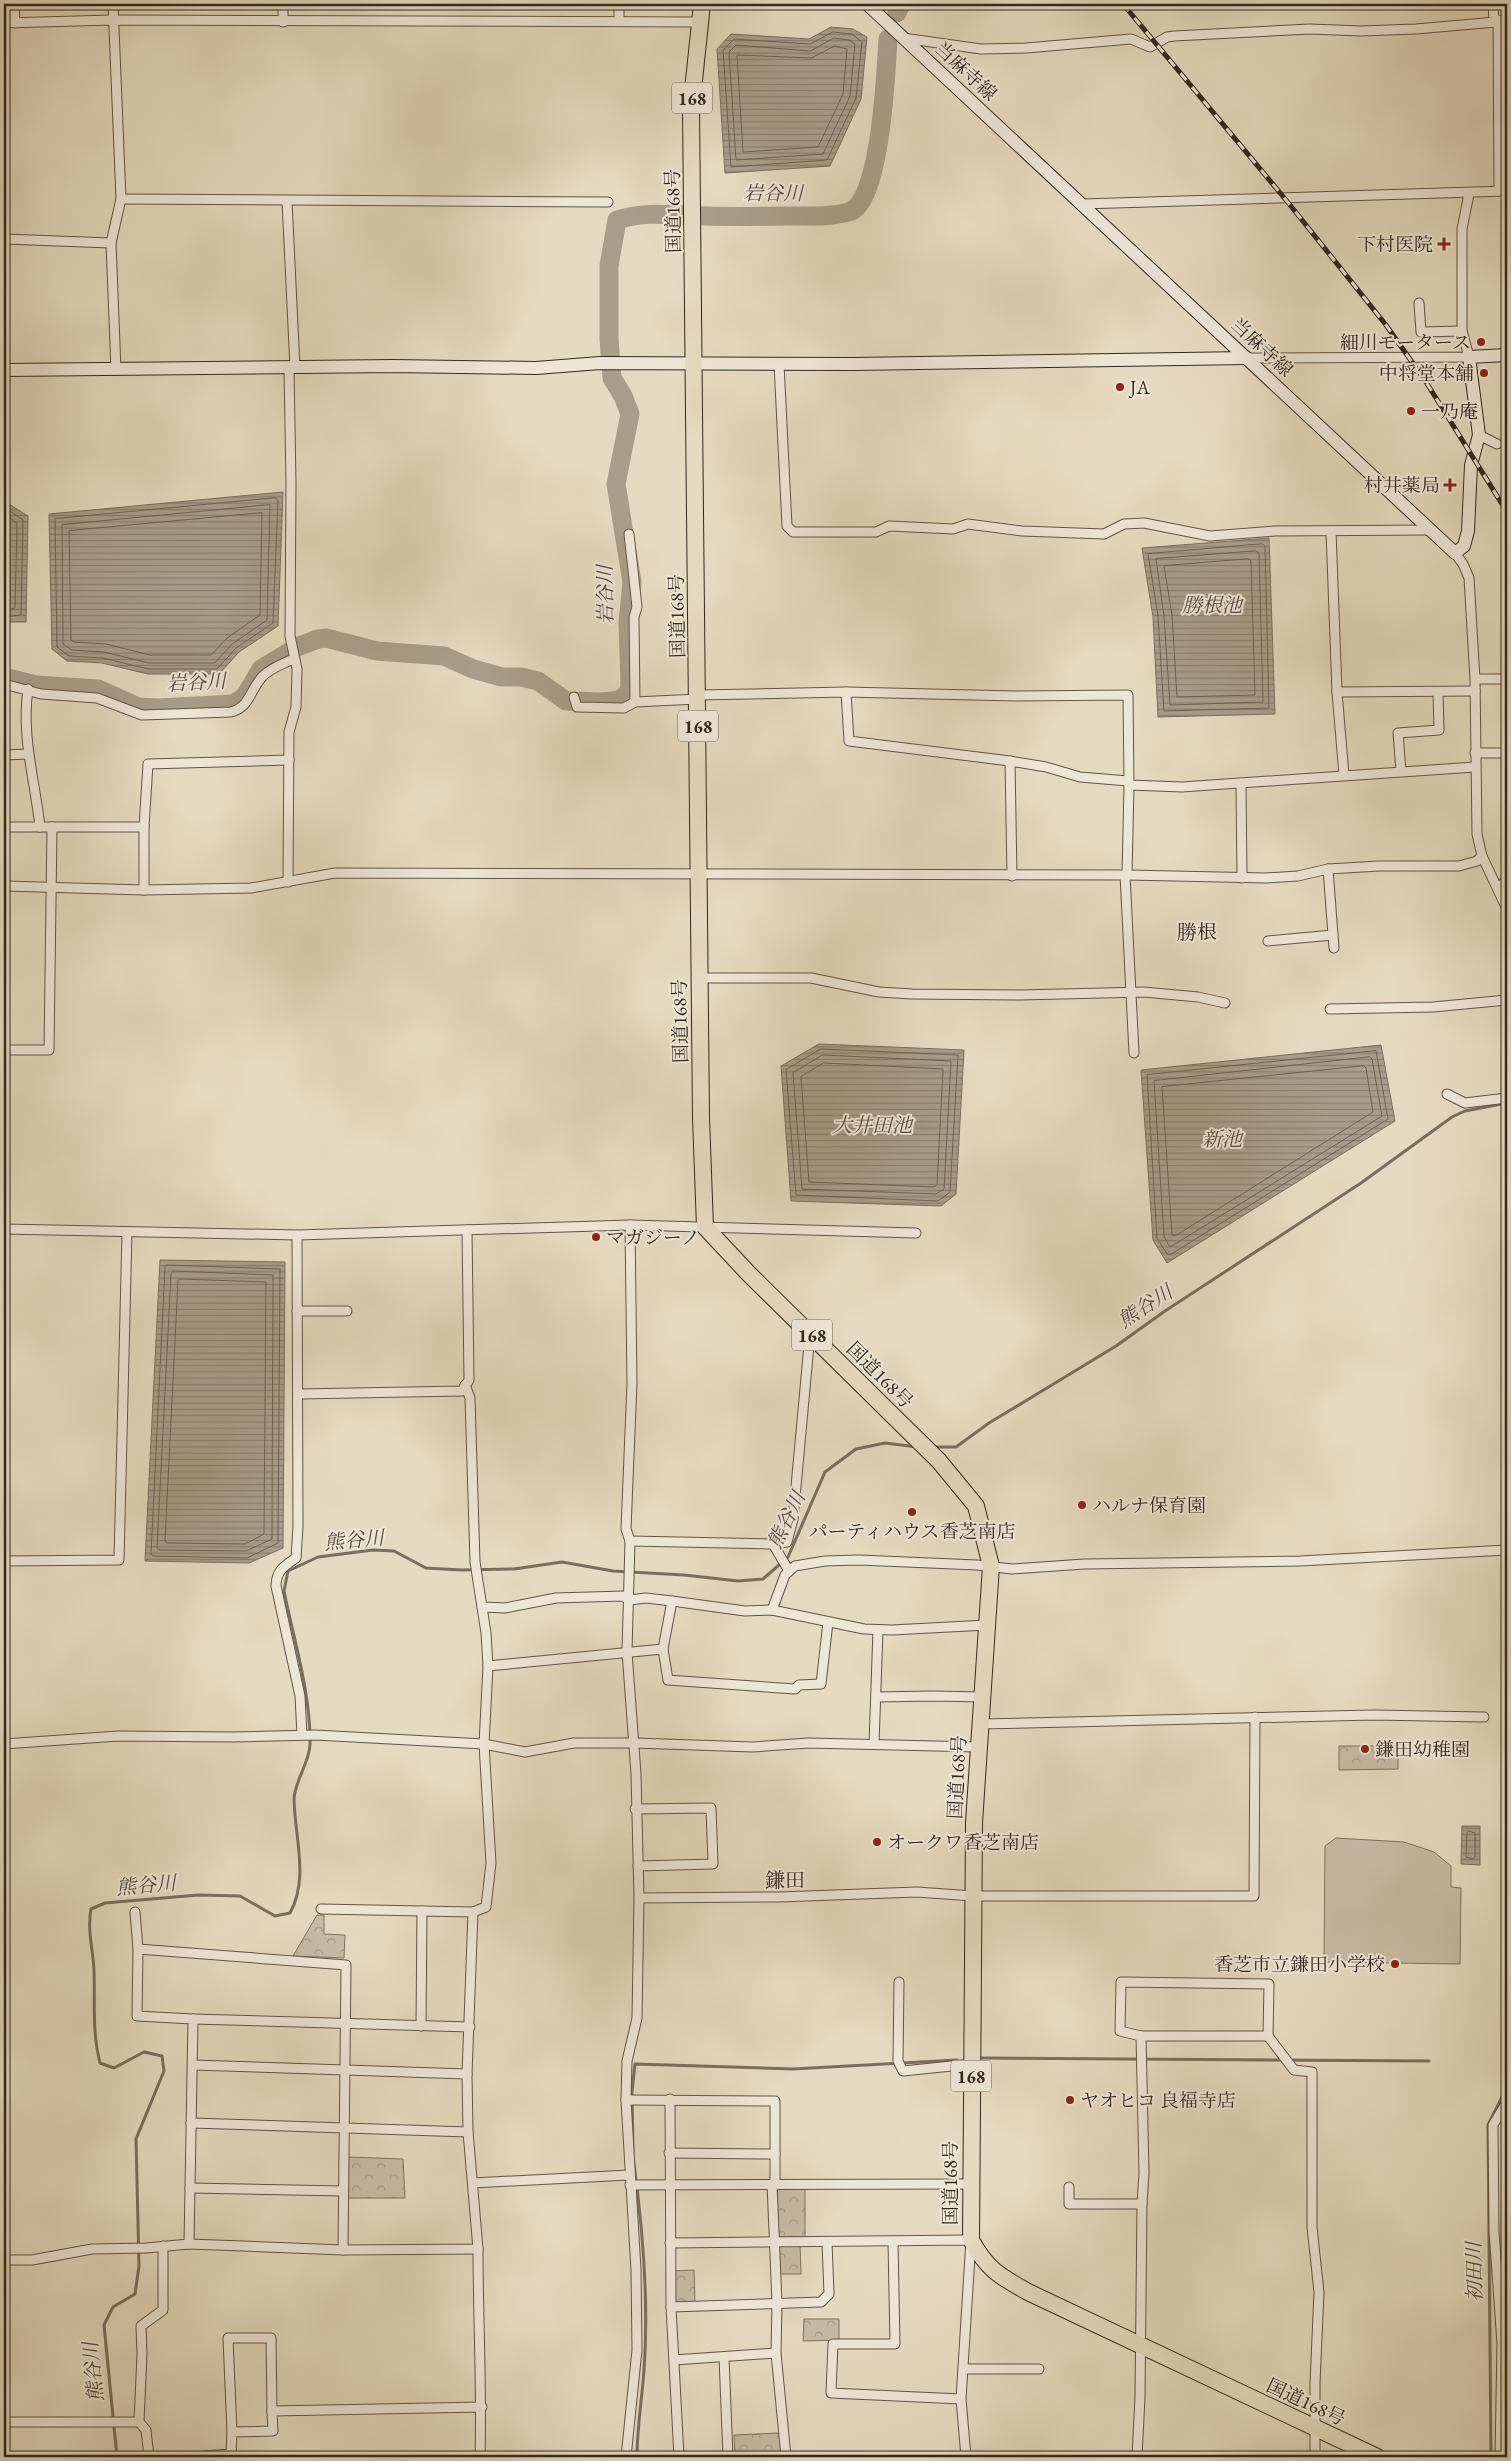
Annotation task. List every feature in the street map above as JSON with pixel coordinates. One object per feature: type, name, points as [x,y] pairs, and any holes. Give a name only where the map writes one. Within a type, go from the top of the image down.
[{"type":"highway","name":"国道168号","points":[[702,4],[691,109],[700,978],[705,1226],[748,1274],[920,1442],[976,1506],[991,1566],[978,1747],[973,1896],[971,2240],[983,2261],[1005,2280],[1377,2457]]},
{"type":"street","points":[[14,4],[15,23]]},
{"type":"street","points":[[113,4],[112,20],[121,199],[111,243],[116,370]]},
{"type":"street","points":[[283,4],[283,22]]},
{"type":"street","points":[[619,4],[619,21]]},
{"type":"street","name":"当麻寺線","points":[[867,4],[1455,553]]},
{"type":"street","points":[[1082,204],[1286,200],[1393,194],[1469,194],[1503,191],[1500,21],[1493,4]]},
{"type":"street","points":[[4,23],[112,20],[700,22]]},
{"type":"street","points":[[903,38],[981,49],[1026,48],[1131,39],[1150,47],[1167,37],[1174,36],[1310,29],[1361,31],[1416,30],[1500,21]]},
{"type":"street","points":[[1469,194],[1462,229],[1462,331],[1469,356],[1478,434],[1471,465],[1468,532],[1464,546],[1455,553],[1464,564],[1469,578],[1475,679],[1474,767],[1477,834],[1482,856],[1499,888],[1507,909]]},
{"type":"street","points":[[121,199],[608,202]]},
{"type":"street","points":[[287,201],[292,368],[290,636],[296,669],[296,707],[289,732],[288,882]]},
{"type":"street","points":[[4,239],[111,243]]},
{"type":"street","points":[[1419,302],[1421,332],[1462,331]]},
{"type":"street","points":[[4,370],[393,366],[536,368],[600,362],[779,364],[1507,355]]},
{"type":"street","points":[[779,364],[787,526],[793,532],[876,532],[889,526],[953,529],[968,524],[1022,531],[1104,534],[1124,524],[1144,523],[1210,536],[1275,531],[1431,530]]},
{"type":"street","points":[[1478,434],[1497,444]]},
{"type":"street","points":[[1331,531],[1337,692],[1344,775]]},
{"type":"street","points":[[629,534],[637,607],[634,617],[635,702]]},
{"type":"street","points":[[4,684],[42,694],[97,698],[142,715],[231,712],[240,710],[249,700],[260,678],[270,670],[293,659]]},
{"type":"street","points":[[1475,679],[1507,679]]},
{"type":"street","points":[[28,689],[25,709],[29,754],[40,827]]},
{"type":"street","points":[[1337,692],[1475,691]]},
{"type":"street","points":[[846,692],[849,741],[1010,761],[1046,767],[1080,776],[1129,783],[1182,787],[1474,767]]},
{"type":"street","points":[[574,697],[577,706],[624,708],[635,702],[698,697],[846,692],[1016,696],[1128,695],[1129,783],[1126,875],[1134,1054]]},
{"type":"street","points":[[1401,771],[1398,733],[1439,730],[1438,692]]},
{"type":"street","points":[[1475,753],[1507,753]]},
{"type":"street","points":[[4,756],[29,754]]},
{"type":"street","points":[[144,890],[144,828],[148,764],[289,760]]},
{"type":"street","points":[[1010,761],[1012,876]]},
{"type":"street","points":[[1241,782],[1242,878]]},
{"type":"street","points":[[4,827],[144,828]]},
{"type":"street","points":[[4,1050],[49,1050],[52,827]]},
{"type":"street","points":[[4,886],[144,890],[251,888],[335,873],[1126,875],[1242,878],[1298,876],[1328,869],[1379,866],[1459,866],[1476,861],[1482,856]]},
{"type":"street","points":[[1328,869],[1334,948]]},
{"type":"street","points":[[1499,888],[1507,879]]},
{"type":"street","points":[[1268,941],[1333,936]]},
{"type":"street","points":[[700,978],[811,978],[879,992],[912,994],[1131,993],[1198,997],[1225,1003]]},
{"type":"street","points":[[1330,1009],[1433,1007],[1507,1000]]},
{"type":"street","points":[[1447,1094],[1465,1103],[1507,1098]]},
{"type":"street","points":[[626,2457],[636,2350],[636,2270],[626,2100],[627,2061],[637,2018],[639,1898],[634,1742],[627,1652],[630,1541],[626,1529],[632,1383],[630,1226]]},
{"type":"street","points":[[4,1229],[297,1235],[630,1226],[705,1226],[916,1233]]},
{"type":"street","points":[[299,1394],[462,1391],[469,1380],[467,1230]]},
{"type":"street","points":[[4,1561],[119,1560],[127,1232]]},
{"type":"street","points":[[297,1235],[299,1394],[296,1558],[281,1568],[276,1576],[276,1586],[300,1696],[302,1735]]},
{"type":"street","points":[[297,1311],[347,1310]]},
{"type":"street","points":[[630,1541],[774,1548],[787,1542],[792,1519],[810,1334]]},
{"type":"street","points":[[320,1909],[473,1912],[486,1907],[491,1863],[484,1744],[488,1666],[475,1562],[470,1398],[465,1385]]},
{"type":"street","points":[[774,1548],[789,1571]]},
{"type":"street","points":[[772,1610],[785,1575],[789,1571],[795,1566],[825,1561],[859,1560],[991,1566],[1012,1569],[1084,1564],[1300,1561],[1507,1550]]},
{"type":"street","points":[[482,1607],[505,1608],[556,1598],[623,1596],[629,1600],[646,1598],[745,1611],[772,1610],[878,1630],[987,1625]]},
{"type":"street","points":[[672,1601],[663,1649],[668,1680],[795,1689],[800,1685],[821,1684],[828,1622]]},
{"type":"street","points":[[874,1744],[878,1630]]},
{"type":"street","points":[[488,1666],[663,1649]]},
{"type":"street","points":[[876,1697],[983,1697]]},
{"type":"street","points":[[980,1724],[1254,1717],[1484,1717]]},
{"type":"street","points":[[639,1898],[779,1897],[917,1892],[973,1896],[1254,1896],[1254,1717]]},
{"type":"street","points":[[4,1744],[118,1736],[232,1737],[302,1735],[484,1744],[525,1752],[574,1743],[634,1742],[753,1747],[808,1743],[978,1747]]},
{"type":"street","points":[[635,1809],[712,1808],[713,1864],[638,1866]]},
{"type":"street","points":[[422,1911],[422,2026]]},
{"type":"street","points":[[136,1912],[138,2016],[470,2027]]},
{"type":"street","points":[[473,1912],[467,2074],[468,2132],[478,2249],[478,2330],[482,2407],[480,2457]]},
{"type":"street","points":[[138,1949],[346,1965],[343,2250]]},
{"type":"street","points":[[899,1982],[899,2064],[902,2071],[972,2064]]},
{"type":"street","points":[[1268,2036],[1141,2036],[1120,2031],[1121,1982],[1269,1984],[1268,2036],[1294,2070],[1312,2072],[1312,2227],[1319,2292],[1315,2383],[1315,2457]]},
{"type":"street","points":[[189,2244],[193,2019]]},
{"type":"street","points":[[1137,2457],[1144,2173],[1141,2036]]},
{"type":"street","points":[[193,2065],[467,2074]]},
{"type":"street","points":[[670,2099],[671,2307],[679,2457]]},
{"type":"street","points":[[626,2100],[775,2101],[773,2184],[777,2303],[776,2353],[786,2457]]},
{"type":"street","points":[[1500,2457],[1502,2343],[1494,2231],[1493,2125],[1507,2102]]},
{"type":"street","points":[[191,2123],[468,2132]]},
{"type":"street","points":[[669,2153],[775,2154]]},
{"type":"street","points":[[473,2183],[629,2175]]},
{"type":"street","points":[[630,2186],[970,2184]]},
{"type":"street","points":[[1069,2187],[1069,2204],[1142,2204]]},
{"type":"street","points":[[190,2188],[343,2191]]},
{"type":"street","points":[[670,2243],[971,2240],[961,2399],[966,2457]]},
{"type":"street","points":[[671,2307],[821,2302],[829,2294],[827,2242]]},
{"type":"street","points":[[893,2242],[895,2344],[833,2344],[831,2393],[961,2399]]},
{"type":"street","points":[[4,2260],[32,2260],[92,2250],[189,2244],[343,2250],[478,2249]]},
{"type":"street","points":[[149,2457],[146,2430],[139,2422],[142,2354],[141,2326],[163,2310],[163,2246]]},
{"type":"street","points":[[191,2457],[231,2454],[232,2432],[228,2338],[271,2338],[273,2430],[232,2432]]},
{"type":"street","points":[[674,2360],[776,2353]]},
{"type":"street","points":[[724,2357],[728,2457]]},
{"type":"street","points":[[963,2369],[1039,2369]]},
{"type":"street","points":[[272,2411],[482,2407]]},
{"type":"street","points":[[4,2422],[139,2422]]},
{"type":"green space","points":[[1339,1746],[1398,1746],[1398,1769],[1339,1770]]},
{"type":"green space","points":[[1336,1838],[1404,1842],[1434,1852],[1451,1866],[1451,1887],[1461,1888],[1460,1964],[1324,1962],[1325,1846]]},
{"type":"green space","points":[[317,1915],[324,1915],[324,1934],[345,1935],[344,1958],[293,1956]]},
{"type":"green space","points":[[348,2157],[403,2159],[405,2198],[348,2198]]},
{"type":"green space","points":[[777,2189],[805,2189],[805,2237],[777,2237]]},
{"type":"green space","points":[[778,2244],[800,2244],[801,2274],[779,2274]]},
{"type":"green space","points":[[694,2270],[695,2302],[673,2305],[672,2271]]},
{"type":"green space","points":[[804,2319],[839,2319],[839,2340],[803,2341]]},
{"type":"green space","points":[[780,2433],[783,2457],[735,2457],[734,2435]]},
{"type":"water","points":[[831,27],[853,29],[867,37],[861,99],[830,166],[725,173],[717,49],[731,34],[809,39]]},
{"type":"water","points":[[283,492],[278,626],[239,652],[219,674],[148,674],[102,663],[67,661],[52,649],[49,514]]},
{"type":"water","points":[[4,501],[28,516],[26,622],[4,622]]},
{"type":"water","name":"勝根池","points":[[1269,538],[1275,714],[1158,717],[1153,617],[1142,548]]},
{"type":"water","name":"大井田池","points":[[819,1044],[964,1050],[956,1194],[941,1206],[791,1201],[781,1066]]},
{"type":"water","name":"新池","points":[[1381,1045],[1395,1121],[1167,1263],[1153,1240],[1141,1070]]},
{"type":"water","points":[[160,1260],[285,1262],[283,1548],[249,1563],[145,1561]]},
{"type":"water","points":[[1462,1826],[1480,1826],[1480,1865],[1461,1864]]},
{"type":"waterway","name":"岩谷川","points":[[897,13],[901,4]]},
{"type":"waterway","name":"岩谷川","points":[[4,677],[36,685],[98,689],[138,707],[158,708],[234,704],[245,696],[261,669],[297,647],[326,638],[377,651],[444,656],[473,669],[502,677],[521,677],[538,681],[566,701],[603,702],[620,700],[628,693],[630,686],[628,623],[632,582],[616,484],[630,414],[623,396],[612,378],[609,339],[609,266],[617,220],[651,214],[813,216],[849,212],[860,203],[868,186],[875,161],[886,78],[888,39]]},
{"type":"waterway","name":"熊谷川","points":[[933,1447],[956,1447],[989,1423],[1116,1346],[1165,1311],[1361,1183],[1452,1117],[1465,1111],[1507,1103]]},
{"type":"waterway","name":"熊谷川","points":[[117,2457],[104,2325],[113,2307],[135,2294],[139,2266],[136,2139],[164,2071],[162,2056],[144,2052],[114,2068],[100,2063],[95,2028],[94,1970],[90,1924],[91,1909],[105,1903],[198,1895],[240,1896],[275,1916],[290,1913],[296,1900],[300,1872],[294,1800],[309,1752],[310,1726],[305,1687],[284,1591],[288,1571],[318,1557],[373,1550],[394,1551],[426,1568],[461,1570],[514,1569],[562,1562],[613,1571],[684,1575],[738,1581],[763,1579],[788,1557],[825,1472],[856,1449],[885,1443],[917,1447]]},
{"type":"waterway","points":[[979,2058],[1429,2061]]},
{"type":"waterway","points":[[633,2153],[632,2092],[635,2064],[793,2069],[957,2060]]},
{"type":"waterway","name":"初田川","points":[[1491,2457],[1488,2125],[1503,2095],[1507,2094]]},
{"type":"waterway","points":[[634,2164],[640,2215],[646,2319],[637,2457]]},
{"type":"railway","points":[[1123,4],[1286,200],[1386,325],[1426,382],[1507,512]]},
{"type":"place","name":"下村医院","points":[[1444,244]]},
{"type":"place","name":"細川モータース","points":[[1481,342]]},
{"type":"place","name":"中将堂本舗","points":[[1484,373]]},
{"type":"place","name":"JA","points":[[1120,387]]},
{"type":"place","name":"一乃庵","points":[[1411,411]]},
{"type":"place","name":"村井薬局","points":[[1450,485]]},
{"type":"place","name":"マガジーノ","points":[[596,1237]]},
{"type":"place","name":"ハルナ保育園","points":[[1082,1505]]},
{"type":"place","name":"パーティハウス香芝南店","points":[[912,1512]]},
{"type":"place","name":"鎌田幼稚園","points":[[1365,1749]]},
{"type":"place","name":"オークワ香芝南店","points":[[877,1842]]},
{"type":"place","name":"香芝市立鎌田小学校","points":[[1395,1964]]},
{"type":"place","name":"ヤオヒコ 良福寺店","points":[[1070,2100]]},
{"type":"district","name":"勝根","points":[[1197,932]]},
{"type":"district","name":"鎌田","points":[[785,1880]]}]
